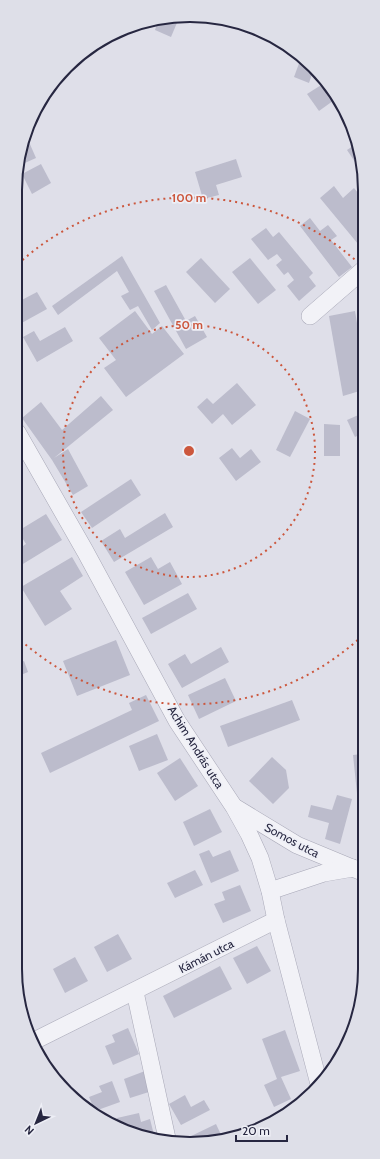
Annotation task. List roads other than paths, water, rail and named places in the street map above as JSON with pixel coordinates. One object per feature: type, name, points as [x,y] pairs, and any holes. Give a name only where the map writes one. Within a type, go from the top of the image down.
[{"type":"street","points":[[310,316],[358,274]]},
{"type":"street","name":"Achim András utca","points":[[22,441],[85,551],[178,721],[234,807],[249,834],[260,858],[270,891],[276,920],[317,1078]]},
{"type":"street","name":"Somos utca","points":[[234,807],[297,845],[358,870]]},
{"type":"street","name":"Somos utca","points":[[270,891],[324,873],[358,870]]},
{"type":"street","name":"Kámán utca","points":[[38,1039],[135,992],[276,920]]},
{"type":"street","points":[[135,992],[167,1136]]}]
